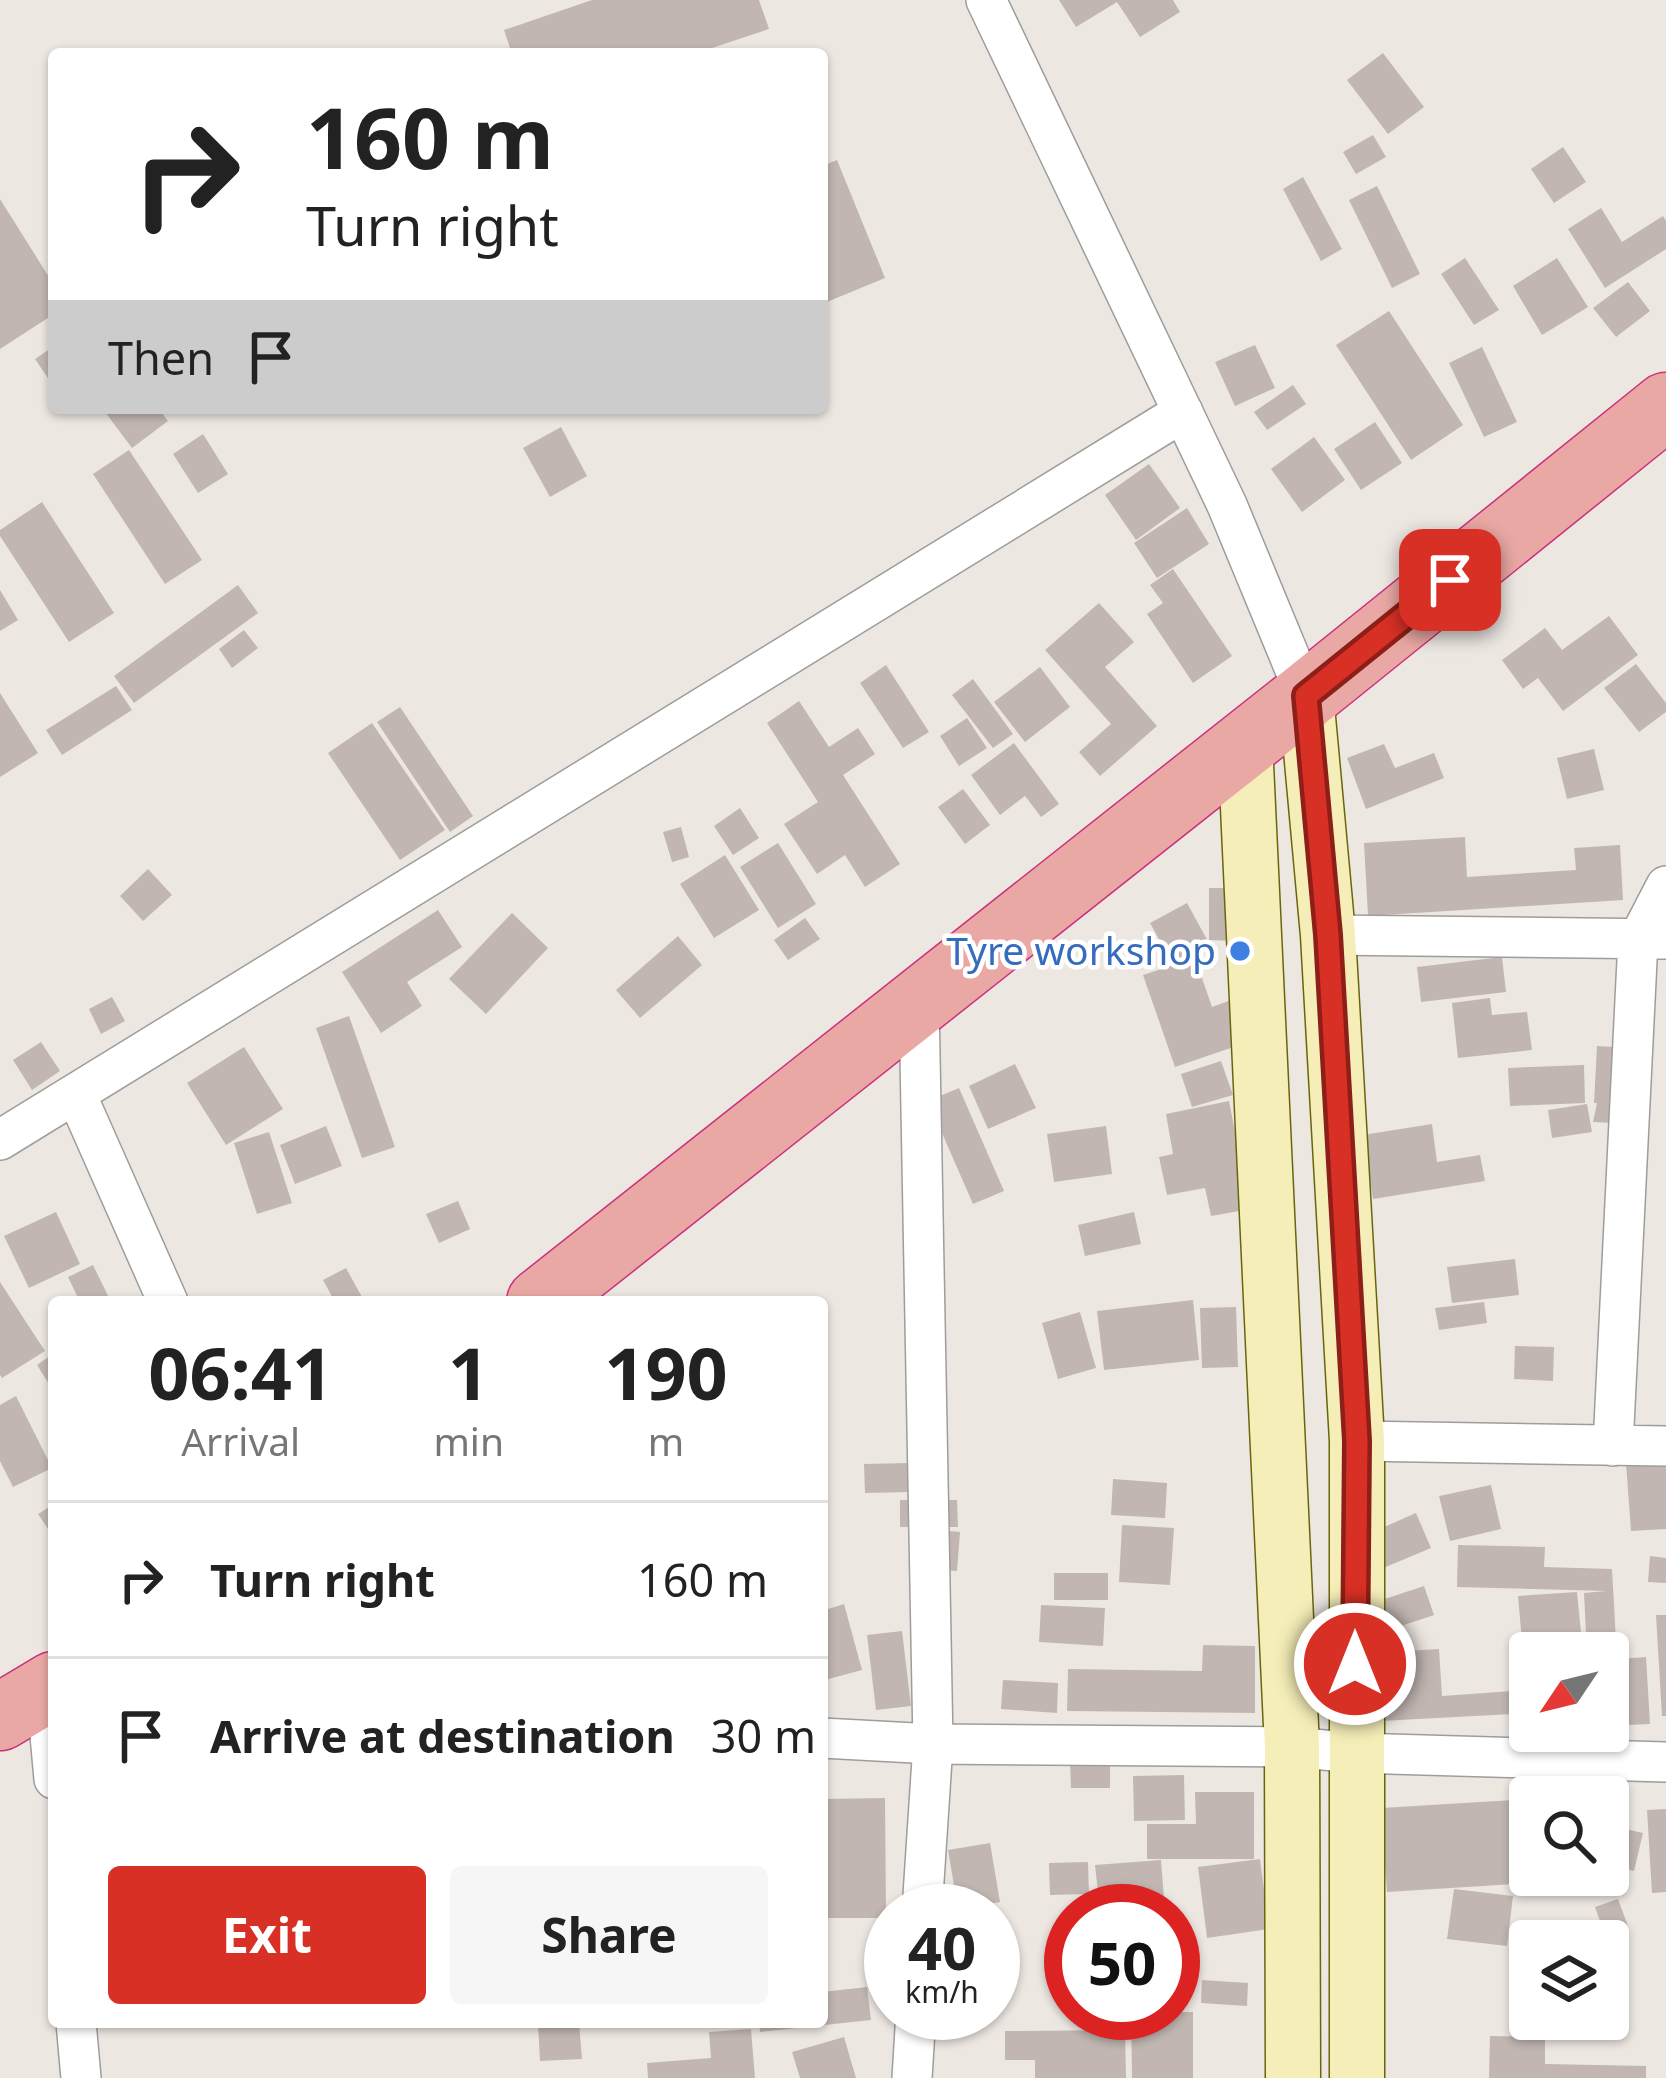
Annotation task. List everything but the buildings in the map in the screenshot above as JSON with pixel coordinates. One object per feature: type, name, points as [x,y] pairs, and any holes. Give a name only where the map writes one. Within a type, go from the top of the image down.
[{"type":"highway","points":[[548,1296],[1666,406]]},
{"type":"main road","points":[[1306,696],[1328,935],[1357,1441],[1357,2078]]},
{"type":"main road","points":[[1246,742],[1292,1748],[1293,2078]]},
{"type":"street","points":[[986,0],[1227,506],[1306,696]]},
{"type":"street","points":[[0,1140],[1183,412]]},
{"type":"street","points":[[1613,1446],[1652,939],[1666,886]]},
{"type":"street","points":[[1328,935],[1652,939]]},
{"type":"street","points":[[919,1004],[932,1744],[924,1884]]},
{"type":"street","points":[[76,1094],[165,1296]]},
{"type":"street","points":[[1357,1441],[1666,1446]]},
{"type":"street","points":[[39,1696],[48,1746]]},
{"type":"street","points":[[828,1738],[1666,1762]]},
{"type":"street","points":[[77,2028],[81,2078]]},
{"type":"street","points":[[912,2078],[914,2040]]},
{"type":"place","name":"Tyre workshop","points":[[1240,951]]},
{"type":"route","points":[[1355,1664],[1357,1441],[1328,935],[1306,696],[1450,580]]}]
